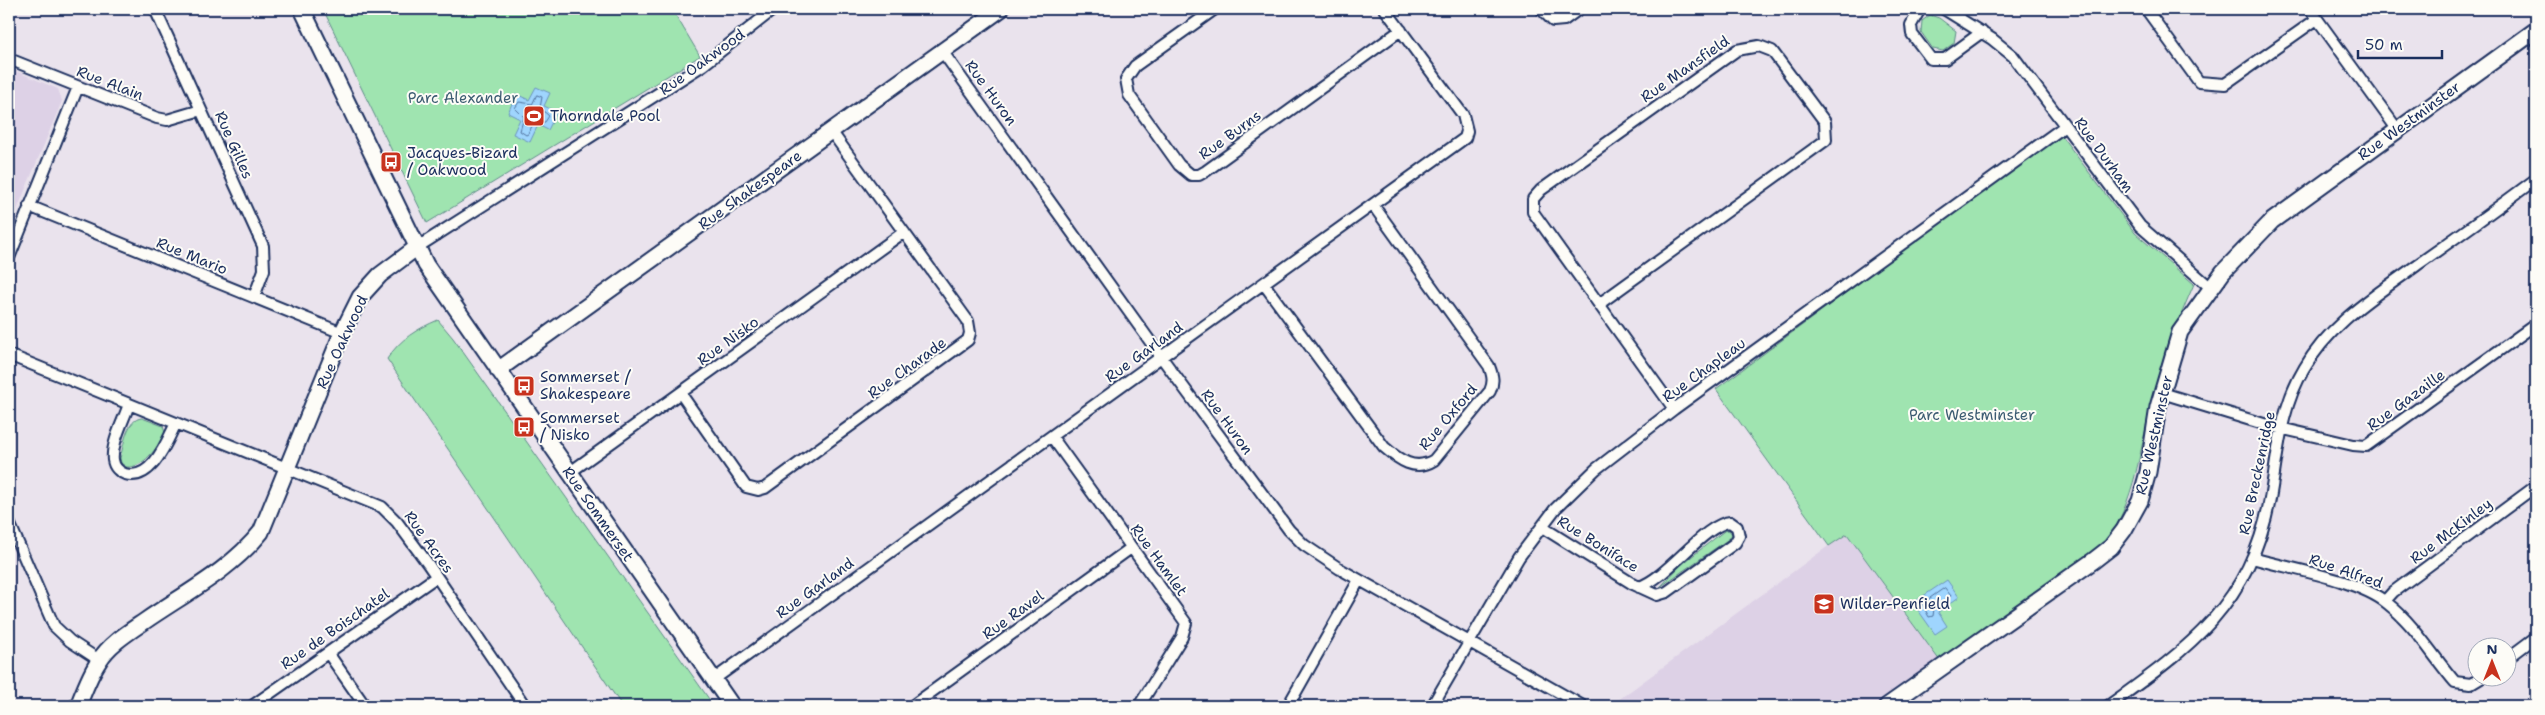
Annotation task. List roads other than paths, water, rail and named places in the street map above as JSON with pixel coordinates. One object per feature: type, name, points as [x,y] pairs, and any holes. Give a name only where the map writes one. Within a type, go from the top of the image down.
[{"type":"street","name":"Rue Gilles","points":[[155,9],[263,246],[265,262],[254,297]]},
{"type":"street","name":"Rue Sommerset","points":[[302,9],[416,248],[569,473],[732,706]]},
{"type":"street","name":"Rue Oakwood","points":[[78,706],[99,660],[130,632],[224,566],[252,543],[267,519],[342,333],[360,297],[369,285],[416,248],[702,65],[774,9]]},
{"type":"street","name":"Rue Shakespeare","points":[[498,370],[1001,9]]},
{"type":"street","name":"Rue Burns","points":[[1216,9],[1135,66],[1126,79],[1129,95],[1184,172],[1191,175],[1206,171],[1401,30]]},
{"type":"street","name":"Rue Garland","points":[[713,680],[1460,143],[1467,131],[1463,115],[1385,9]]},
{"type":"street","points":[[1541,9],[1553,21],[1558,22],[1579,9]]},
{"type":"street","points":[[1920,9],[1911,30],[1931,59],[1946,59],[1982,32]]},
{"type":"street","name":"Rue Durham","points":[[1944,9],[1982,32],[2018,62],[2140,226],[2211,288]]},
{"type":"street","points":[[2146,9],[2198,82],[2225,84],[2317,18]]},
{"type":"street","points":[[2310,9],[2397,129]]},
{"type":"street","name":"Rue Westminster","points":[[1887,706],[2111,546],[2124,530],[2142,494],[2162,393],[2180,332],[2211,288],[2242,250],[2262,230],[2397,129],[2536,30]]},
{"type":"street","name":"Rue Mansfield","points":[[1599,304],[1826,140],[1825,122],[1772,51],[1759,46],[1737,50],[1541,190],[1533,199],[1533,212],[1674,409]]},
{"type":"street","name":"Rue Huron","points":[[942,51],[1162,358],[1289,530],[1316,554],[1580,706]]},
{"type":"street","name":"Rue Alain","points":[[9,59],[167,120],[201,110]]},
{"type":"street","points":[[9,258],[78,87]]},
{"type":"street","name":"Rue Chapleau","points":[[1432,706],[1519,557],[1556,509],[1596,469],[1674,409],[2064,126]]},
{"type":"street","name":"Rue Charade","points":[[681,394],[741,482],[746,487],[758,490],[765,488],[964,346],[970,333],[968,321],[831,131]]},
{"type":"street","name":"Rue Breckenridge","points":[[2108,706],[2164,666],[2201,634],[2230,598],[2252,558],[2269,501],[2284,413],[2303,369],[2326,338],[2341,323],[2536,179]]},
{"type":"street","name":"Rue Oxford","points":[[1264,284],[1384,447],[1393,456],[1415,466],[1426,465],[1434,460],[1490,391],[1493,383],[1492,375],[1489,366],[1373,205]]},
{"type":"street","name":"Rue Mario","points":[[29,206],[342,333]]},
{"type":"street","name":"Rue Nisko","points":[[569,473],[904,232]]},
{"type":"street","name":"Rue Gazaille","points":[[2162,393],[2281,428],[2353,445],[2372,443],[2536,324]]},
{"type":"street","name":"Rue Acres","points":[[9,355],[382,507],[397,522],[525,706]]},
{"type":"street","points":[[129,404],[113,460],[118,471],[138,473],[151,465],[164,450],[176,423]]},
{"type":"street","name":"Rue Hamlet","points":[[1052,437],[1186,624],[1182,637],[1139,706]]},
{"type":"street","name":"Rue McKinley","points":[[2385,601],[2393,592],[2536,486]]},
{"type":"street","points":[[9,522],[54,626],[70,641],[99,660]]},
{"type":"street","name":"Rue Boniface","points":[[1542,527],[1639,587],[1657,596],[1667,592],[1735,543],[1739,536],[1737,527],[1730,522],[1722,524],[1695,544],[1655,580],[1639,587]]},
{"type":"street","name":"Rue Ravel","points":[[912,706],[1131,548]]},
{"type":"street","name":"Rue Alfred","points":[[2252,558],[2344,583],[2385,601],[2414,628],[2455,682],[2468,684]]},
{"type":"street","name":"Rue de Boischatel","points":[[252,706],[436,577]]},
{"type":"street","points":[[1288,706],[1359,580]]},
{"type":"street","points":[[2518,650],[2536,637]]},
{"type":"street","points":[[328,653],[365,706]]},
{"type":"water","name":"Thorndale Pool","points":[[536,87],[550,93],[544,106],[557,112],[548,130],[538,125],[530,142],[513,134],[520,119],[508,113],[516,94],[529,100]]},
{"type":"water","points":[[1947,580],[1959,597],[1938,612],[1947,626],[1935,634],[1913,603]]},
{"type":"place","name":"Thorndale Pool","points":[[534,116]]},
{"type":"place","name":"Jacques-Bizard / Oakwood","points":[[391,162]]},
{"type":"place","name":"Sommerset / Shakespeare","points":[[524,386]]},
{"type":"place","name":"Sommerset / Nisko","points":[[524,427]]},
{"type":"place","name":"Wilder-Penfield","points":[[1824,604]]},
{"type":"park label","name":"Parc Alexander","points":[[463,98]]},
{"type":"park label","name":"Parc Westminster","points":[[1972,415]]}]
